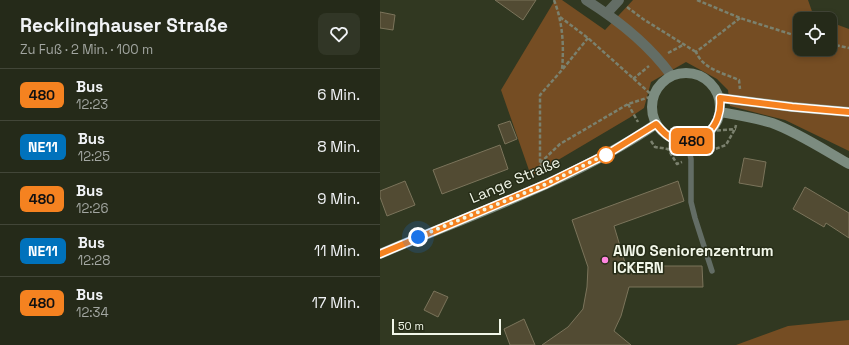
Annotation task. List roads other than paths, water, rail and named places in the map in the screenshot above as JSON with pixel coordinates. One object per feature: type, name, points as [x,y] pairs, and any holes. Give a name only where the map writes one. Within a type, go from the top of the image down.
[{"type":"main road","points":[[681,72],[690,72],[700,75],[708,80],[715,88],[720,98],[720,112],[717,122],[711,131],[702,137],[692,141],[682,141],[672,138],[663,132],[656,124],[652,116],[651,106],[653,96],[663,80],[671,75],[681,72]]},
{"type":"main road","points":[[720,98],[849,112]]},
{"type":"main road","points":[[720,112],[772,123],[804,138],[849,164]]},
{"type":"main road","name":"Lange Straße","points":[[380,254],[546,184],[609,153],[646,132],[656,124]]},
{"type":"street","points":[[586,0],[607,14],[659,58],[671,75]]},
{"type":"street","points":[[607,14],[619,0]]},
{"type":"lane","points":[[687,141],[691,159],[692,202],[695,218],[712,271]]},
{"type":"place","name":"AWO Seniorenzentrum ICKERN","points":[[605,260]]}]
